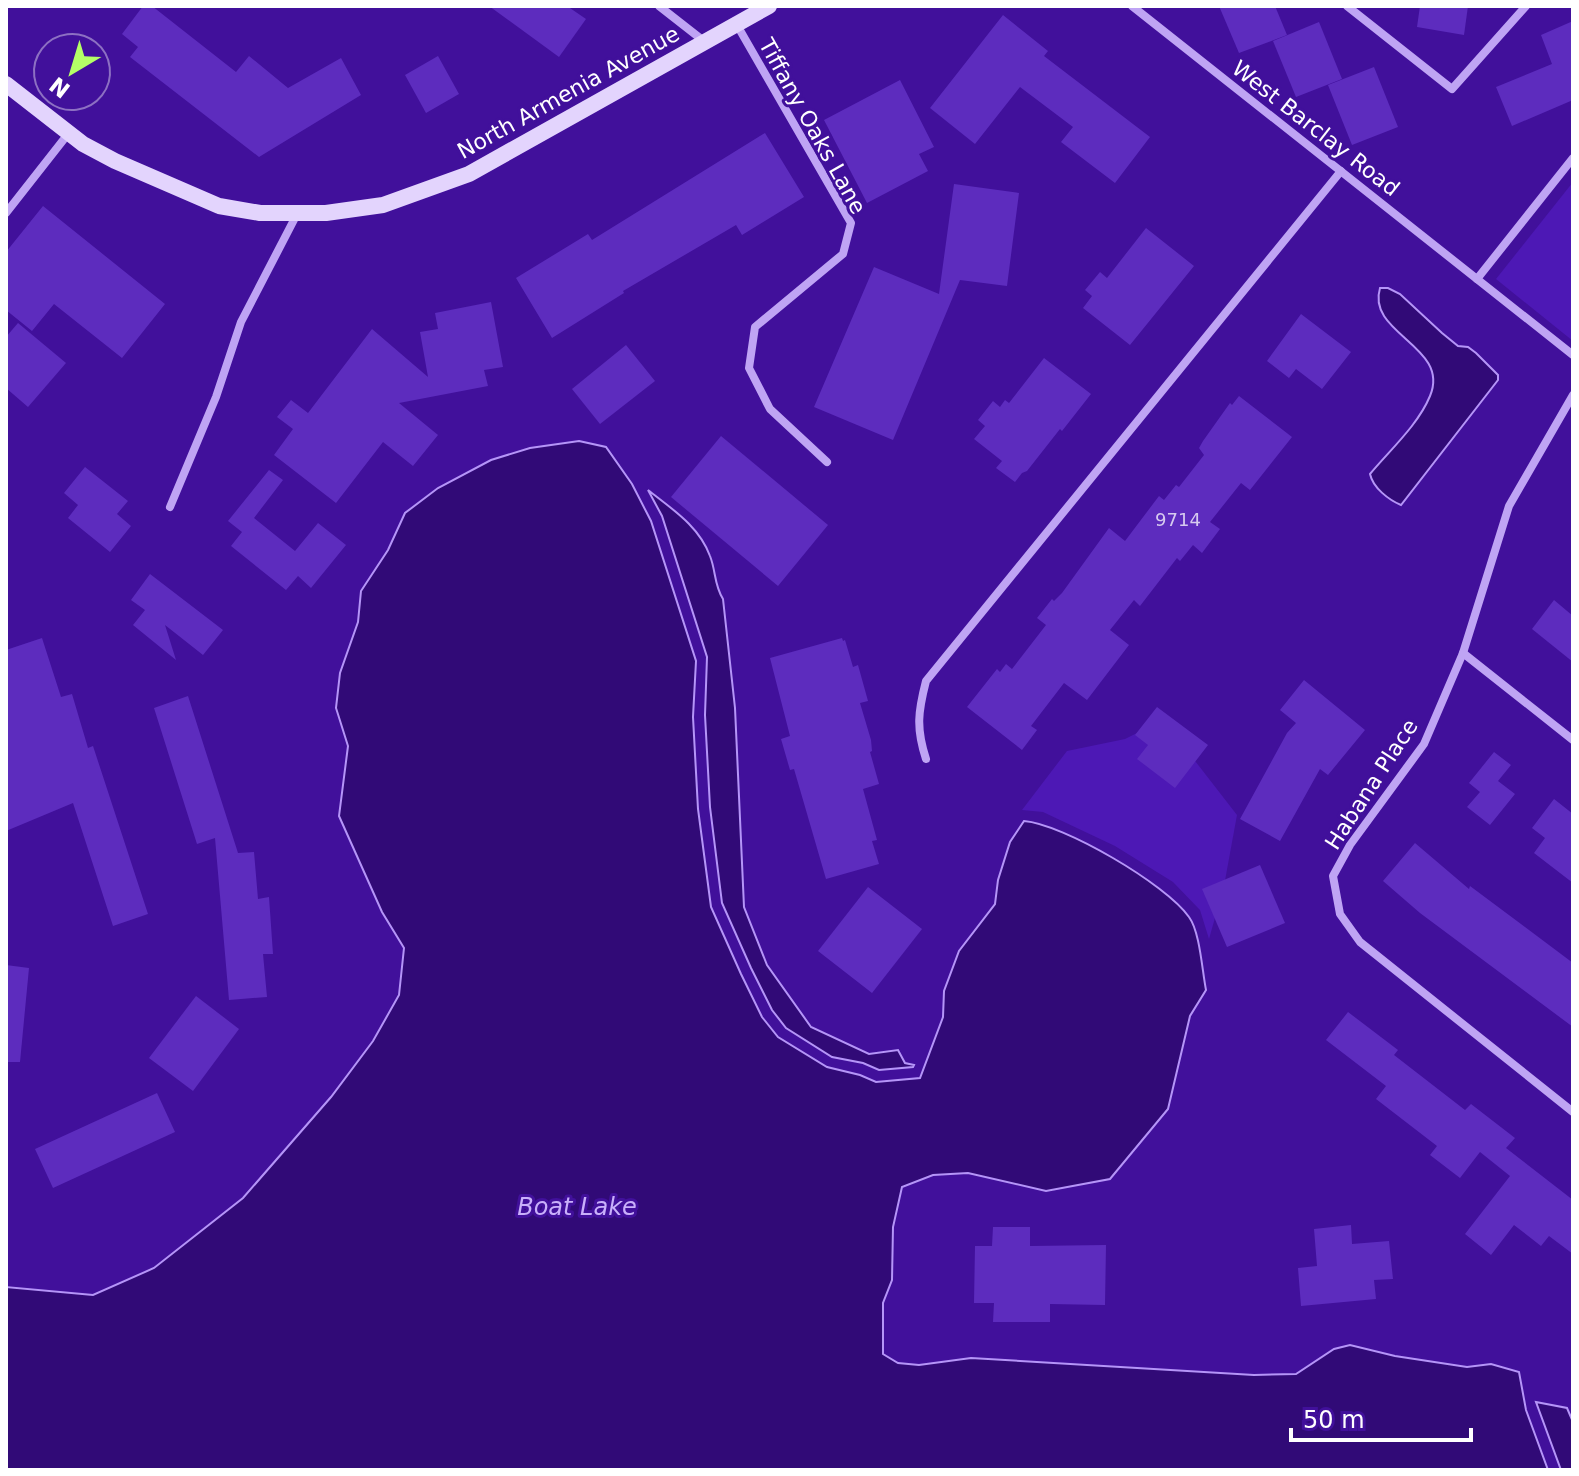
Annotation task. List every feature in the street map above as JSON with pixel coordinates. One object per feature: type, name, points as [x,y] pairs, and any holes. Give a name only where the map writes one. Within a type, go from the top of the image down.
[{"type":"main road","name":"North Armenia Avenue","points":[[6,84],[68,134],[115,161],[219,206],[260,213],[297,213],[383,205],[469,174],[769,6]]},
{"type":"street","points":[[659,6],[705,42]]},
{"type":"street","name":"West Barclay Road","points":[[1132,6],[1573,355]]},
{"type":"street","points":[[1347,6],[1452,89],[1526,6]]},
{"type":"street","name":"Tiffany Oaks Lane","points":[[736,24],[851,223],[843,254],[755,327],[749,368],[770,409],[827,462]]},
{"type":"street","points":[[6,213],[68,134]]},
{"type":"street","points":[[1477,279],[1573,158]]},
{"type":"street","points":[[926,759],[920,740],[918,713],[926,681],[1341,171]]},
{"type":"street","points":[[170,507],[216,397],[241,322],[260,291],[297,213]]},
{"type":"street","name":"Habana Place","points":[[1573,395],[1509,506],[1463,653],[1424,744],[1350,845],[1333,876],[1340,914],[1360,942],[1573,1112]]},
{"type":"street","points":[[1463,653],[1573,740]]},
{"type":"shaded area","points":[[1573,182],[1573,341],[1496,279]]},
{"type":"shaded area","points":[[1139,732],[1192,757],[1237,815],[1224,886],[1209,939],[1200,910],[1173,882],[1115,846],[1043,812],[1022,810],[1067,751],[1125,739]]},
{"type":"water","points":[[1380,288],[1400,294],[1442,333],[1458,346],[1468,347],[1476,353],[1498,375],[1498,380],[1401,505],[1382,493],[1370,474],[1425,407],[1433,379],[1429,364],[1420,352],[1385,317],[1379,304]]},
{"type":"water","name":"Boat Lake","points":[[579,441],[606,447],[632,484],[651,521],[696,661],[693,717],[698,809],[711,907],[762,1017],[778,1037],[827,1067],[876,1082],[920,1078],[943,1017],[944,991],[959,951],[995,904],[998,880],[1010,842],[1024,821],[1087,844],[1137,873],[1177,904],[1189,917],[1196,932],[1206,990],[1190,1016],[1168,1109],[1110,1179],[1046,1191],[968,1173],[933,1175],[902,1187],[893,1227],[892,1280],[883,1303],[883,1354],[898,1363],[919,1365],[971,1358],[1254,1375],[1296,1374],[1334,1349],[1350,1345],[1395,1356],[1467,1367],[1491,1364],[1519,1372],[1526,1410],[1548,1470],[6,1470],[6,1287],[93,1295],[154,1268],[243,1198],[331,1097],[373,1041],[399,995],[404,948],[382,912],[339,816],[348,746],[336,708],[340,673],[358,622],[361,591],[388,550],[405,513],[438,488],[491,460],[530,448]]},
{"type":"water","points":[[648,490],[684,519],[699,536],[710,556],[723,599],[735,708],[744,907],[767,965],[811,1027],[869,1054],[898,1050],[905,1063],[913,1067],[879,1070],[863,1063],[832,1057],[786,1028],[772,1010],[751,968],[722,903],[710,807],[705,715],[707,657],[662,516]]},
{"type":"water","points":[[1536,1402],[1567,1408],[1573,1422],[1573,1470],[1561,1470]]},
{"type":"building","points":[[143,6],[152,6],[236,72],[249,56],[288,88],[341,58],[361,95],[259,157],[130,57],[138,47],[122,34]]},
{"type":"building","points":[[489,6],[567,6],[586,19],[559,57]]},
{"type":"building","points":[[1219,6],[1275,6],[1287,35],[1239,53]]},
{"type":"building","points":[[1420,6],[1468,6],[1464,35],[1417,27]]},
{"type":"building","points":[[1003,15],[1048,51],[1044,56],[1150,137],[1115,183],[1061,142],[1073,127],[1020,87],[975,144],[930,108]]},
{"type":"building","points":[[1573,21],[1573,100],[1512,126],[1496,87],[1552,64],[1541,35]]},
{"type":"building","points":[[1319,22],[1342,79],[1296,97],[1273,41]]},
{"type":"building","points":[[438,56],[459,94],[426,113],[405,75]]},
{"type":"building","points":[[1374,67],[1398,127],[1352,145],[1328,85]]},
{"type":"building","points":[[900,80],[934,147],[919,154],[928,171],[867,203],[824,120]]},
{"type":"building","points":[[765,133],[804,197],[742,235],[736,225],[623,291],[552,338],[516,278],[588,234],[592,240]]},
{"type":"building","points":[[954,184],[1019,193],[1007,286],[960,280],[893,440],[814,407],[874,267],[939,294]]},
{"type":"building","points":[[43,206],[165,304],[122,358],[54,304],[32,331],[6,310],[6,252]]},
{"type":"building","points":[[1146,228],[1194,266],[1130,345],[1083,308],[1092,296],[1085,290],[1100,272],[1107,278]]},
{"type":"building","points":[[491,302],[503,367],[484,370],[488,386],[399,403],[438,435],[413,466],[383,442],[336,503],[274,455],[293,429],[277,417],[291,400],[308,413],[372,329],[428,377],[420,332],[438,329],[435,313]]},
{"type":"building","points":[[1301,314],[1351,352],[1322,389],[1296,369],[1289,378],[1267,361]]},
{"type":"building","points":[[18,323],[66,363],[28,407],[6,388],[6,337]]},
{"type":"building","points":[[626,345],[655,381],[600,424],[572,389]]},
{"type":"building","points":[[1044,358],[1091,394],[1015,482],[996,468],[1002,461],[974,439],[985,426],[978,420],[993,401],[1000,407],[1005,400],[1009,403]]},
{"type":"building","points":[[1239,396],[1292,437],[1250,490],[1241,483],[1210,522],[1220,529],[1202,553],[1193,545],[1180,561],[1177,558],[1140,606],[1134,600],[1110,630],[1129,645],[1087,700],[1064,683],[1031,726],[1037,730],[1022,750],[967,707],[997,669],[1000,672],[1006,664],[1012,669],[1046,625],[1037,618],[1052,599],[1054,601],[1062,593],[1109,528],[1125,541],[1159,496],[1164,500],[1176,485],[1179,487],[1204,455],[1199,448],[1203,441],[1230,403],[1232,405]]},
{"type":"building","points":[[721,436],[828,525],[778,586],[671,497]]},
{"type":"building","points":[[85,467],[128,501],[117,514],[131,526],[110,552],[68,518],[78,505],[64,493]]},
{"type":"building","points":[[269,470],[283,480],[254,518],[295,551],[318,523],[346,545],[311,588],[298,576],[286,590],[231,546],[242,532],[228,521]]},
{"type":"building","points":[[150,574],[223,630],[203,655],[165,625],[176,660],[133,625],[145,610],[131,600]]},
{"type":"building","points":[[1554,600],[1573,616],[1573,662],[1532,629]]},
{"type":"building","points":[[42,638],[61,697],[72,694],[88,748],[93,746],[148,914],[113,926],[73,803],[6,831],[6,650]]},
{"type":"building","points":[[842,638],[853,667],[858,665],[868,701],[860,703],[879,784],[863,789],[877,840],[872,841],[879,864],[826,879],[794,769],[790,770],[781,739],[790,736],[770,658]]},
{"type":"building","points":[[1304,680],[1365,730],[1328,775],[1320,769],[1280,841],[1240,819],[1287,733],[1296,723],[1280,710]]},
{"type":"building","points":[[188,696],[238,853],[254,852],[258,899],[269,897],[273,954],[263,954],[267,997],[229,1000],[215,838],[197,844],[154,708]]},
{"type":"building","points":[[1157,707],[1208,745],[1175,788],[1137,759],[1148,745],[1135,735]]},
{"type":"building","points":[[1494,752],[1511,765],[1498,781],[1515,794],[1490,825],[1467,807],[1480,792],[1469,783]]},
{"type":"building","points":[[1554,799],[1573,814],[1573,883],[1534,853],[1545,838],[1532,828]]},
{"type":"building","points":[[1415,843],[1469,889],[1470,886],[1573,963],[1573,1027],[1420,913],[1383,881]]},
{"type":"building","points":[[1260,865],[1285,923],[1227,947],[1202,889]]},
{"type":"building","points":[[868,887],[922,929],[872,993],[818,951]]},
{"type":"building","points":[[6,965],[29,968],[20,1062],[6,1062]]},
{"type":"building","points":[[196,996],[239,1029],[193,1091],[149,1058]]},
{"type":"building","points":[[1348,1012],[1398,1050],[1394,1055],[1465,1110],[1471,1104],[1515,1138],[1506,1148],[1573,1200],[1573,1254],[1549,1236],[1541,1246],[1514,1225],[1491,1255],[1465,1234],[1510,1176],[1480,1152],[1460,1178],[1430,1155],[1437,1146],[1376,1099],[1386,1086],[1326,1040]]},
{"type":"building","points":[[157,1093],[175,1132],[53,1188],[35,1149]]},
{"type":"building","points":[[1351,1225],[1352,1244],[1389,1241],[1393,1279],[1374,1280],[1376,1299],[1301,1306],[1298,1268],[1317,1266],[1314,1229]]},
{"type":"building","points":[[993,1227],[1030,1227],[1030,1246],[1106,1245],[1105,1305],[1050,1304],[1050,1322],[993,1322],[994,1303],[974,1303],[975,1246],[992,1246]]}]
